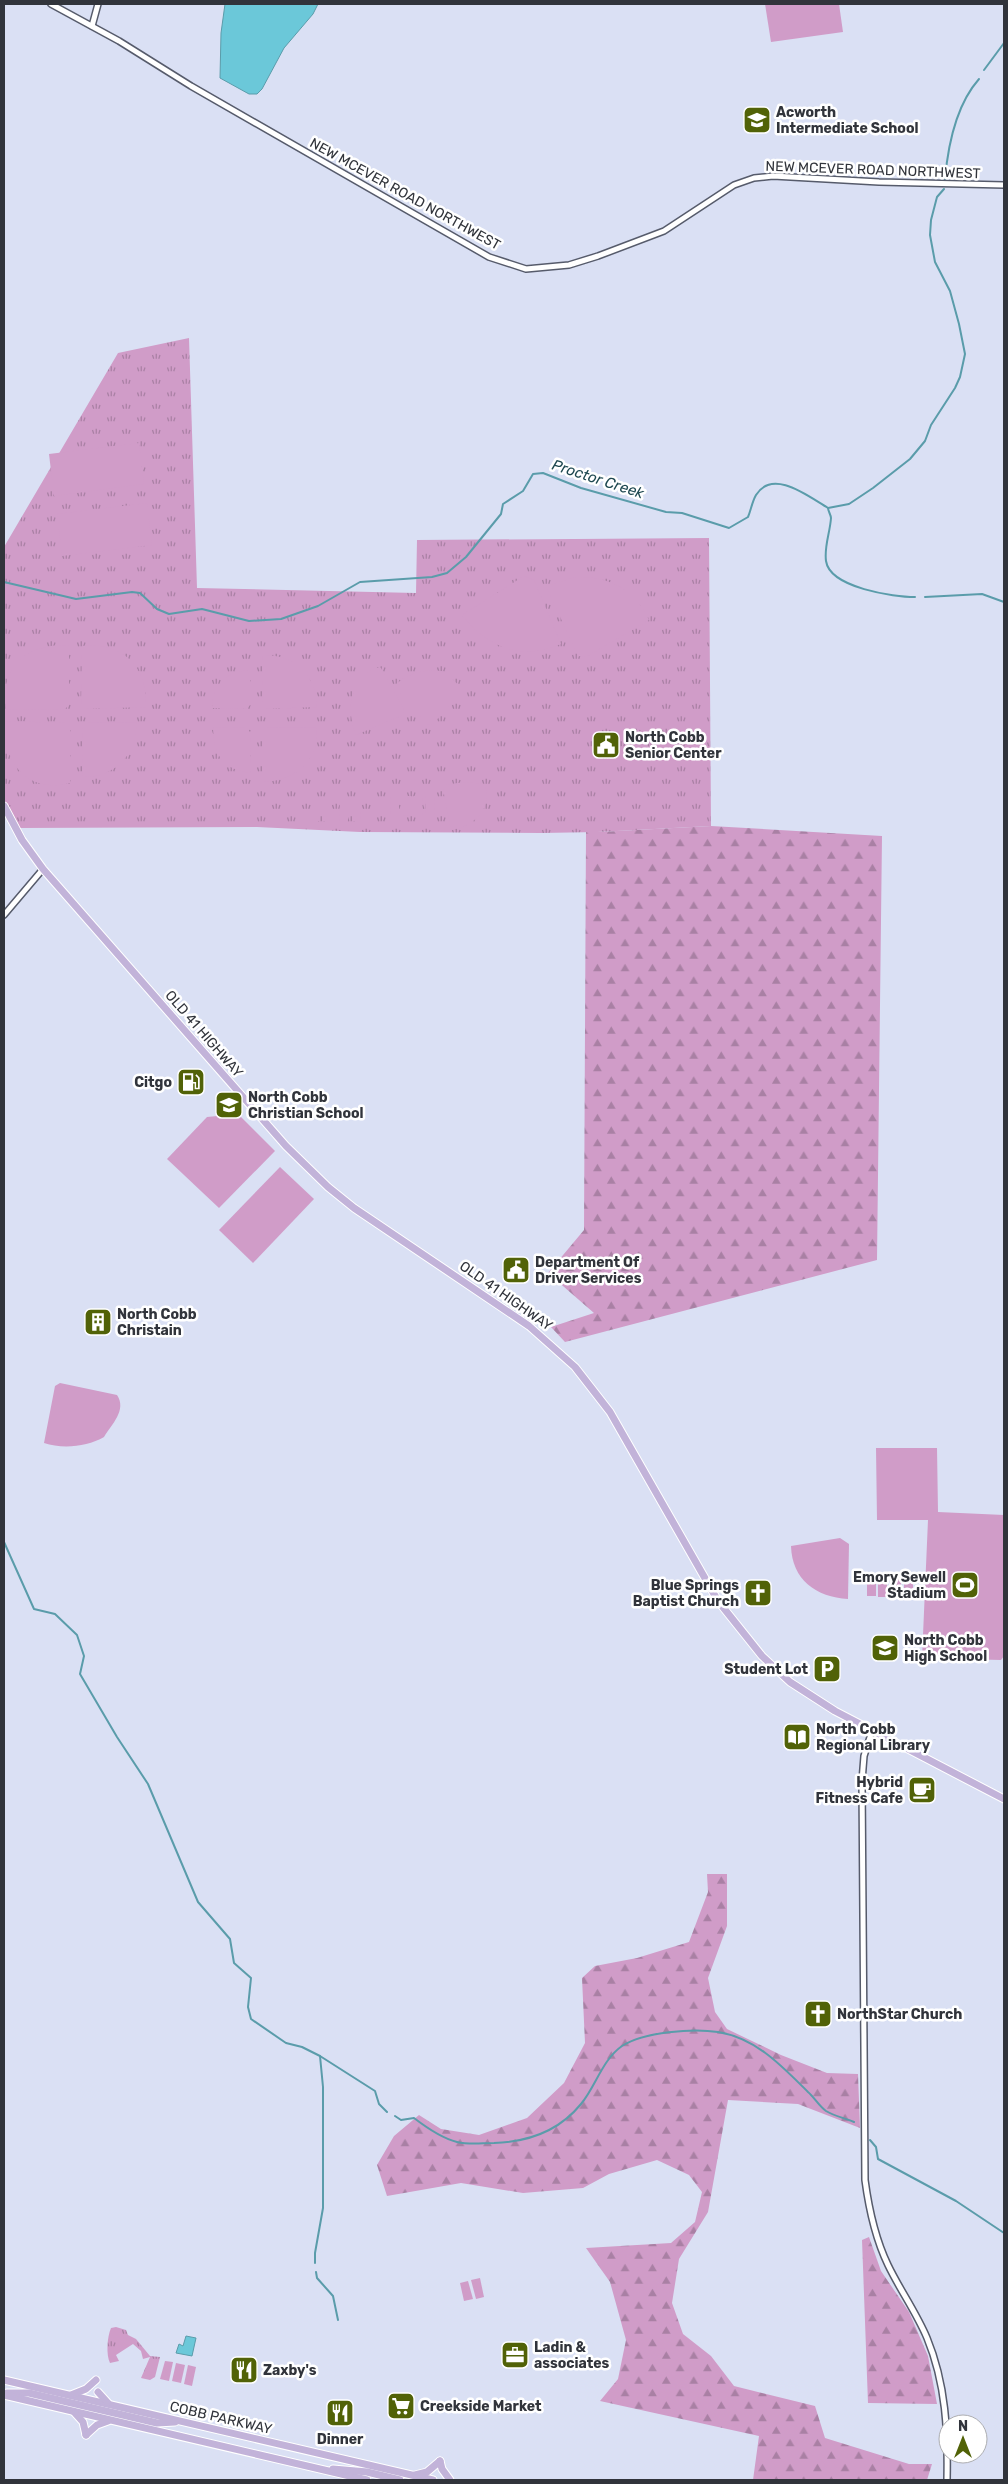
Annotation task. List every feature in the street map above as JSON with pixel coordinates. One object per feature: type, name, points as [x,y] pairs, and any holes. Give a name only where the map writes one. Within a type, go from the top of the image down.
[{"type":"main road","name":"OLD 41 HIGHWAY","points":[[4,806],[22,840],[43,869],[286,1146],[321,1181],[354,1208],[529,1326],[575,1367],[610,1412],[713,1593],[742,1634],[762,1656],[790,1682],[826,1706],[1004,1799]]},
{"type":"main road","name":"COBB PARKWAY","points":[[4,2380],[433,2480]]},
{"type":"main road","points":[[70,2395],[86,2389],[96,2380]]},
{"type":"main road","points":[[98,2392],[110,2405]]},
{"type":"main road","points":[[4,2394],[28,2393],[157,2423],[180,2421]]},
{"type":"main road","name":"COBB PARKWAY","points":[[4,2394],[367,2480]]},
{"type":"main road","points":[[74,2412],[83,2422],[86,2435],[97,2425],[110,2420]]},
{"type":"main road","points":[[412,2476],[427,2472],[440,2461],[442,2469],[450,2480]]},
{"type":"main road","points":[[320,2469],[360,2471],[400,2480]]},
{"type":"street","name":"NEW MCEVER ROAD NORTHWEST","points":[[51,4],[489,257],[526,269],[568,265],[598,256],[664,231],[734,185],[754,178],[773,176],[879,182],[1004,185]]},
{"type":"street","points":[[92,26],[98,4]]},
{"type":"street","points":[[4,915],[43,869]]},
{"type":"street","points":[[872,1731],[864,1756],[862,1780],[865,2180],[879,2244],[891,2271],[919,2320],[936,2364],[946,2414],[947,2480]]},
{"type":"green space","points":[[765,4],[839,4],[843,32],[771,42]]},
{"type":"green space","points":[[189,338],[197,588],[416,593],[417,540],[709,538],[711,826],[541,833],[360,832],[257,827],[19,828],[4,803],[4,547],[118,353]]},
{"type":"green space","points":[[139,443],[144,484],[54,496],[49,454]]},
{"type":"green space","points":[[147,503],[152,545],[62,556],[57,514]]},
{"type":"green space","points":[[524,576],[534,580],[561,644],[532,651],[506,648],[483,636],[462,615]]},
{"type":"green space","points":[[576,577],[599,579],[620,586],[637,600],[649,620],[586,657],[578,656],[546,586]]},
{"type":"green space","points":[[59,645],[69,646],[69,705],[64,710],[6,709],[5,695],[7,683],[10,672],[16,664],[24,656],[34,651]]},
{"type":"green space","points":[[92,645],[116,650],[133,663],[143,682],[146,707],[86,709],[81,705],[82,646]]},
{"type":"green space","points":[[262,655],[284,658],[302,669],[313,685],[317,707],[266,709],[263,705]]},
{"type":"green space","points":[[374,668],[381,668],[404,709],[403,715],[356,735],[351,716],[352,697],[359,681]]},
{"type":"green space","points":[[250,670],[250,705],[247,709],[212,708],[215,692],[222,681],[234,673]]},
{"type":"green space","points":[[434,670],[446,672],[463,690],[433,724],[428,725],[394,686],[412,674]]},
{"type":"green space","points":[[5,721],[65,723],[70,728],[70,783],[41,784],[29,779],[20,772],[8,750],[5,736]]},
{"type":"green space","points":[[137,722],[133,744],[122,762],[105,773],[82,777],[83,726],[87,723]]},
{"type":"green space","points":[[213,727],[247,728],[250,732],[251,773],[233,768],[221,759],[215,745]]},
{"type":"green space","points":[[316,727],[317,739],[314,750],[310,759],[303,767],[285,778],[263,782],[263,730],[266,728]]},
{"type":"green space","points":[[464,782],[485,784],[486,802],[480,815],[474,820],[460,828],[451,830],[443,789],[446,785]]},
{"type":"green space","points":[[402,796],[411,796],[411,815],[402,816]]},
{"type":"green space","points":[[414,796],[422,796],[423,815],[414,815]]},
{"type":"green space","points":[[425,796],[434,796],[435,815],[426,815]]},
{"type":"green space","points":[[390,797],[399,797],[399,816],[391,816]]},
{"type":"green space","points":[[311,802],[320,802],[320,821],[311,821]]},
{"type":"green space","points":[[323,802],[332,802],[332,821],[323,821]]},
{"type":"green space","points":[[340,802],[348,802],[348,821],[339,821]]},
{"type":"green space","points":[[352,802],[361,802],[360,821],[352,821]]},
{"type":"green space","points":[[711,826],[882,836],[877,1260],[565,1342],[551,1327],[594,1313],[548,1273],[584,1230],[586,831]]},
{"type":"green space","points":[[238,1114],[275,1151],[219,1208],[167,1159],[207,1117]]},
{"type":"green space","points":[[280,1167],[314,1199],[253,1263],[219,1230]]},
{"type":"green space","points":[[60,1383],[117,1395],[120,1401],[119,1411],[104,1437],[90,1443],[74,1446],[44,1443],[55,1386]]},
{"type":"green space","name":"Emory Sewell Stadium","points":[[876,1448],[937,1448],[938,1512],[1004,1515],[1004,1656],[1001,1660],[922,1658],[928,1520],[877,1520]]},
{"type":"green space","points":[[840,1538],[849,1544],[848,1599],[836,1598],[816,1590],[801,1577],[792,1558],[791,1546]]},
{"type":"green space","points":[[867,1577],[876,1577],[876,1596],[867,1596]]},
{"type":"green space","points":[[892,1577],[901,1577],[901,1596],[892,1596]]},
{"type":"green space","points":[[904,1577],[913,1577],[913,1596],[904,1596]]},
{"type":"green space","points":[[878,1578],[887,1578],[887,1597],[878,1597]]},
{"type":"green space","points":[[707,1874],[727,1874],[727,1926],[708,1978],[715,2012],[727,2029],[781,2055],[827,2073],[858,2074],[860,2128],[798,2104],[728,2100],[708,2212],[679,2259],[672,2303],[683,2334],[711,2356],[734,2386],[815,2406],[825,2438],[909,2464],[932,2464],[927,2480],[753,2480],[759,2436],[600,2401],[618,2379],[626,2340],[610,2282],[586,2248],[671,2243],[695,2222],[702,2192],[689,2175],[657,2160],[609,2174],[583,2188],[523,2193],[461,2183],[387,2196],[377,2165],[394,2136],[419,2115],[441,2129],[479,2135],[527,2118],[564,2083],[585,2043],[582,1978],[595,1966],[637,1958],[689,1942],[708,1892]]},
{"type":"green space","points":[[869,2237],[881,2271],[909,2312],[928,2356],[937,2404],[868,2403],[862,2240]]},
{"type":"green space","points":[[480,2278],[484,2297],[476,2299],[471,2280]]},
{"type":"green space","points":[[468,2281],[473,2299],[464,2301],[460,2283]]},
{"type":"green space","points":[[116,2327],[126,2330],[128,2335],[136,2339],[150,2356],[160,2357],[155,2377],[150,2380],[141,2378],[150,2357],[143,2359],[141,2351],[133,2344],[116,2355],[119,2361],[110,2363],[108,2351],[109,2336],[111,2328]]},
{"type":"green space","points":[[165,2361],[173,2362],[169,2381],[160,2379]]},
{"type":"green space","points":[[176,2363],[185,2365],[181,2383],[172,2381]]},
{"type":"green space","points":[[188,2365],[196,2367],[192,2386],[184,2384]]},
{"type":"water","points":[[225,4],[318,4],[313,14],[284,48],[262,89],[257,94],[249,94],[220,78],[221,33]]},
{"type":"water","points":[[186,2336],[196,2338],[192,2356],[176,2353],[179,2344],[183,2346]]},
{"type":"waterway","points":[[984,70],[1004,43]]},
{"type":"waterway","points":[[945,179],[954,126],[964,101],[979,79]]},
{"type":"waterway","points":[[828,508],[849,504],[910,459],[925,441],[931,425],[960,377],[965,354],[959,324],[950,291],[935,262],[930,235],[931,220],[937,197],[944,189]]},
{"type":"waterway","name":"Proctor Creek","points":[[4,582],[76,599],[132,592],[140,593],[157,609],[169,614],[202,609],[249,621],[281,619],[318,606],[360,582],[432,577],[447,573],[466,557],[501,514],[503,504],[523,491],[533,474],[543,473],[581,488],[666,512],[682,513],[729,528],[748,517],[756,495],[763,487],[772,484],[791,487],[828,508],[831,518],[826,561],[830,570],[839,578],[850,584],[879,593],[915,597]]},
{"type":"waterway","name":"Proctor Creek","points":[[925,597],[982,594],[1004,602]]},
{"type":"waterway","points":[[4,1542],[34,1609],[55,1614],[77,1635],[84,1656],[80,1674],[117,1737],[148,1784],[198,1902],[230,1939],[234,1963],[251,1978],[248,2007],[251,2019],[286,2043],[302,2047],[320,2056],[375,2091],[379,2104],[387,2112]]},
{"type":"waterway","points":[[395,2116],[401,2120],[414,2118],[440,2135],[462,2143],[506,2142],[530,2137],[553,2128],[572,2113],[586,2097],[609,2058],[622,2046],[631,2041],[655,2034],[708,2031],[732,2035],[768,2054],[826,2111],[854,2122]]},
{"type":"waterway","points":[[315,2263],[323,2208],[323,2087],[320,2056]]},
{"type":"waterway","points":[[870,2140],[876,2147],[878,2159],[956,2201],[1004,2233]]},
{"type":"waterway","points":[[316,2272],[317,2278],[333,2296],[338,2320]]},
{"type":"place","name":"Acworth Intermediate School","points":[[757,120]]},
{"type":"place","name":"North Cobb Senior Center","points":[[606,745]]},
{"type":"place","name":"Citgo","points":[[191,1082]]},
{"type":"place","name":"North Cobb Christian School","points":[[229,1105]]},
{"type":"place","name":"Department Of Driver Services","points":[[516,1270]]},
{"type":"place","name":"North Cobb Christain","points":[[98,1322]]},
{"type":"place","name":"Emory Sewell Stadium","points":[[965,1585]]},
{"type":"place","name":"Blue Springs Baptist Church","points":[[758,1593]]},
{"type":"place","name":"North Cobb High School","points":[[885,1648]]},
{"type":"place","name":"Student Lot","points":[[827,1669]]},
{"type":"place","name":"North Cobb Regional Library","points":[[797,1737]]},
{"type":"place","name":"Hybrid Fitness Cafe","points":[[922,1790]]},
{"type":"place","name":"NorthStar Church","points":[[818,2014]]},
{"type":"place","name":"Ladin & associates","points":[[515,2355]]},
{"type":"place","name":"Zaxby's","points":[[244,2370]]},
{"type":"place","name":"Creekside Market","points":[[401,2406]]},
{"type":"place","name":"Dinner","points":[[340,2413]]}]
